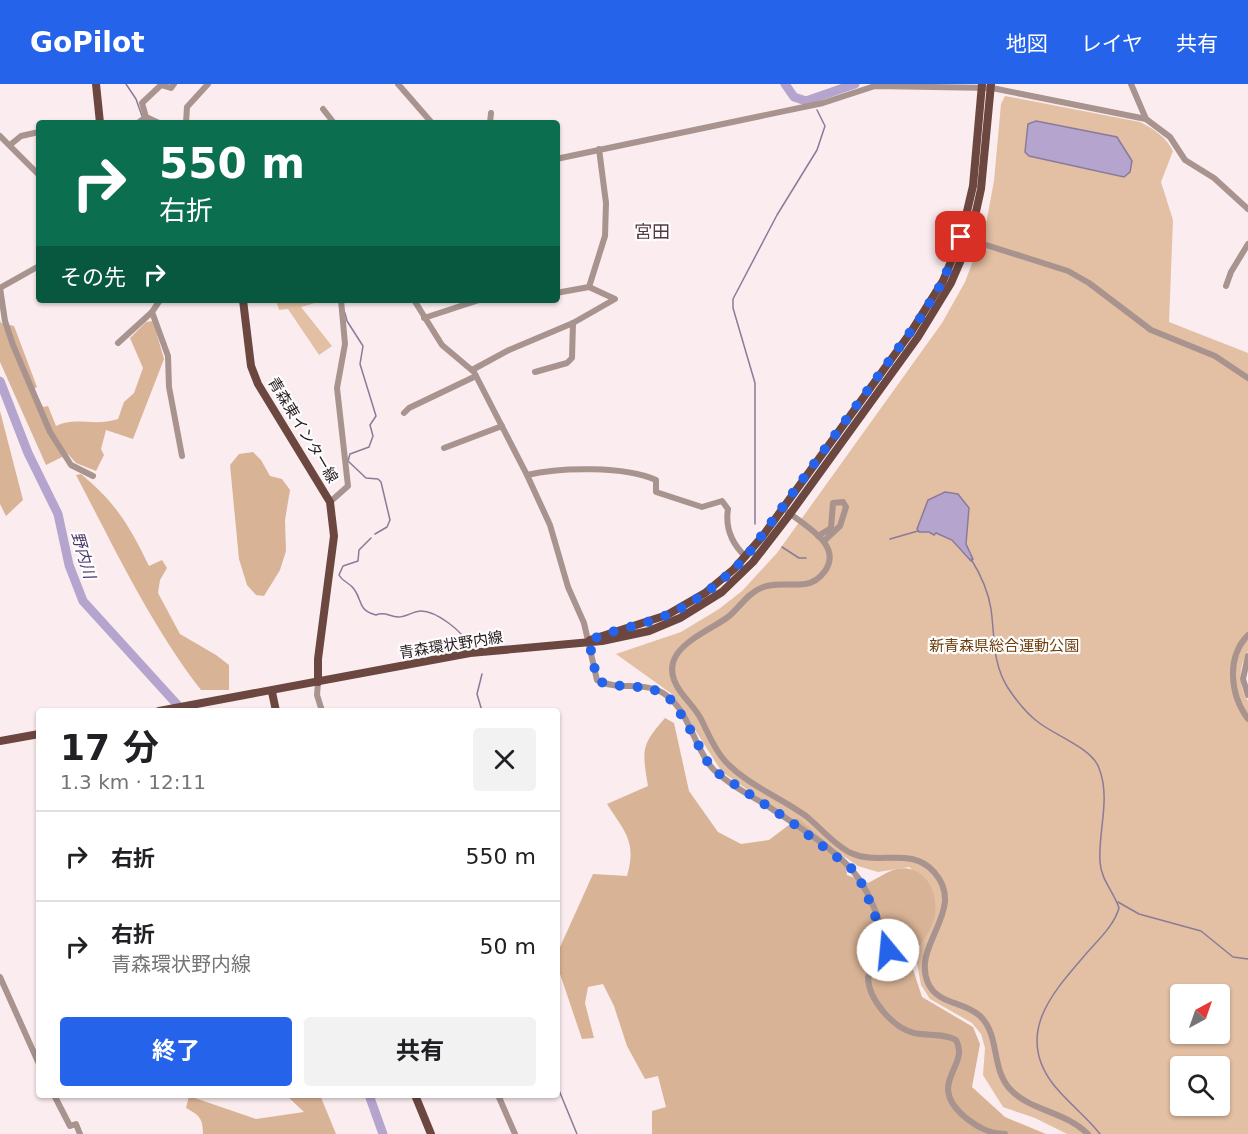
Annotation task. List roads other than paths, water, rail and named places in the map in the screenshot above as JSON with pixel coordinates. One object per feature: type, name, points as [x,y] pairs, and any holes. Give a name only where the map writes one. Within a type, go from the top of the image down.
[{"type":"main road","points":[[96,84],[100,120]]},
{"type":"main road","name":"青森環状野内線","points":[[966,238],[982,86]]},
{"type":"main road","name":"青森環状野内線","points":[[589,641],[650,621],[688,604],[719,583],[746,557],[935,312],[951,283],[981,189],[991,86]]},
{"type":"main road","name":"青森東インター線","points":[[244,303],[248,321],[248,347],[254,375],[330,502],[334,536],[318,659],[318,682]]},
{"type":"main road","name":"青森環状野内線","points":[[272,692],[470,653],[602,641],[650,631],[698,609],[737,579],[790,514],[871,395]]},
{"type":"main road","points":[[174,708],[272,692],[275,708]]},
{"type":"main road","points":[[0,741],[36,735]]},
{"type":"main road","points":[[416,1098],[431,1134]]},
{"type":"street","points":[[152,120],[146,117],[142,103],[161,85],[171,88],[174,84]]},
{"type":"street","points":[[186,120],[187,107],[208,84]]},
{"type":"street","points":[[398,84],[429,120]]},
{"type":"street","points":[[1131,84],[1146,119]]},
{"type":"street","points":[[560,158],[823,102],[886,85],[991,86],[1146,119],[1170,137],[1185,160],[1214,178],[1248,209]]},
{"type":"street","points":[[322,109],[331,120]]},
{"type":"street","points":[[491,120],[492,113]]},
{"type":"street","points":[[142,120],[146,117]]},
{"type":"street","points":[[10,145],[21,136],[36,133]]},
{"type":"street","points":[[0,136],[36,172]]},
{"type":"street","points":[[589,287],[605,236],[606,203],[598,149]]},
{"type":"street","points":[[966,238],[1068,271],[1089,283],[1158,335],[1215,356],[1248,378]]},
{"type":"street","points":[[1226,286],[1231,272],[1248,244]]},
{"type":"street","points":[[36,268],[0,288],[5,321],[50,432],[71,465],[93,476]]},
{"type":"street","points":[[404,413],[509,350],[573,322],[615,298],[589,287],[560,291]]},
{"type":"street","points":[[118,343],[152,312],[158,303]]},
{"type":"street","points":[[330,502],[348,486],[337,388],[345,344],[341,303]]},
{"type":"street","points":[[416,303],[442,345],[474,373],[527,475],[550,525],[568,587],[589,641],[597,680],[608,685],[651,688],[665,694],[685,720],[707,761],[719,774],[790,821],[851,868],[864,887],[888,946],[886,954],[868,977],[873,996],[881,1008],[904,1029],[956,1040],[959,1052],[947,1086],[950,1102],[981,1129],[1005,1134]]},
{"type":"street","points":[[424,318],[470,303]]},
{"type":"street","points":[[152,312],[168,356],[169,387],[182,456]]},
{"type":"street","points":[[535,372],[567,363],[572,358],[573,322]]},
{"type":"street","points":[[444,448],[502,426]]},
{"type":"street","points":[[527,475],[539,472],[614,470],[656,480],[656,492],[696,506],[702,507],[722,501],[728,509],[728,530],[738,549],[746,557]]},
{"type":"street","points":[[818,536],[831,528],[833,502],[838,501],[846,507],[845,514],[840,526],[824,542]]},
{"type":"street","points":[[783,508],[824,542],[829,551],[829,564],[817,580],[804,584],[760,588],[726,618],[688,640],[678,652],[674,666],[678,689],[695,709],[719,753],[730,765],[802,814],[848,852],[869,859],[908,857],[919,860],[934,872],[944,890],[945,906],[944,917],[926,955],[925,974],[930,986],[946,1001],[975,1012],[988,1026],[999,1070],[1015,1093],[1031,1104],[1068,1118],[1088,1134]]},
{"type":"street","points":[[831,511],[840,517],[845,514]]},
{"type":"street","points":[[1248,635],[1238,647],[1233,669],[1238,701],[1248,719]]},
{"type":"street","points":[[1248,656],[1243,679],[1248,695]]},
{"type":"street","points":[[318,682],[317,695],[321,708]]},
{"type":"street","points":[[0,976],[36,1057]]},
{"type":"street","points":[[56,1098],[70,1126],[76,1124],[80,1134]]},
{"type":"street","points":[[499,1098],[515,1134]]},
{"type":"waterway","points":[[126,84],[136,99],[142,116]]},
{"type":"waterway","points":[[785,84],[794,97],[806,101],[855,84]]},
{"type":"waterway","points":[[755,524],[755,383],[733,308],[733,299],[777,215],[817,150],[825,126],[817,110]]},
{"type":"waterway","points":[[345,313],[347,321],[363,346],[360,364],[376,416],[370,425],[373,436],[369,447],[350,454],[348,461],[366,478],[378,479],[381,482],[390,520],[387,527],[375,534]]},
{"type":"waterway","name":"野内川","points":[[0,381],[28,453],[58,514],[69,565],[83,601],[180,708]]},
{"type":"waterway","points":[[890,539],[918,531]]},
{"type":"waterway","points":[[371,538],[359,550],[358,561],[343,566],[339,575],[357,593],[363,608],[376,615],[398,617],[418,611],[434,614],[455,628],[468,645]]},
{"type":"waterway","points":[[782,547],[799,558],[806,558]]},
{"type":"waterway","points":[[971,559],[988,595],[999,669],[1008,688],[1022,706],[1045,727],[1089,754],[1099,768],[1102,780],[1104,803],[1100,862],[1103,875],[1119,908],[1109,927],[1050,999],[1042,1015],[1037,1048],[1042,1066],[1053,1084],[1100,1134]]},
{"type":"waterway","points":[[481,708],[477,694],[482,674]]},
{"type":"waterway","points":[[1118,902],[1139,914],[1201,931],[1233,957],[1248,959]]},
{"type":"waterway","points":[[560,1093],[577,1134]]},
{"type":"waterway","name":"野内川","points":[[370,1098],[383,1134]]},
{"type":"district","name":"宮田","points":[[652,232]]},
{"type":"park label","name":"新青森県総合運動公園","points":[[1004,646]]}]
